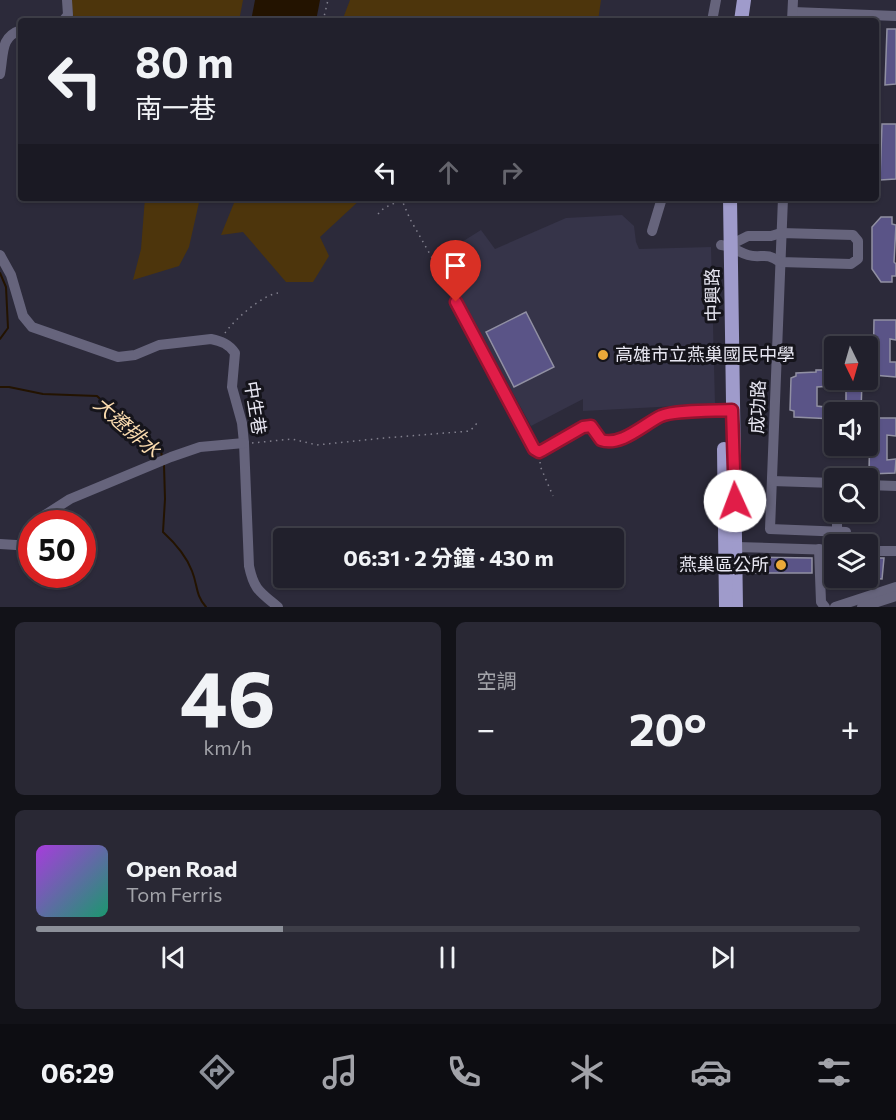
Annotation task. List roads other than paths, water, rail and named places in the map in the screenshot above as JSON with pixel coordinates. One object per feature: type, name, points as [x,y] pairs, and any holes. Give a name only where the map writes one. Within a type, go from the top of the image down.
[{"type":"main road","points":[[741,18],[744,0]]},
{"type":"main road","points":[[750,18],[753,0]]},
{"type":"main road","name":"中興路","points":[[720,201],[725,245],[728,410],[726,607]]},
{"type":"main road","name":"中興路","points":[[725,245],[730,201]]},
{"type":"main road","name":"中興路","points":[[728,410],[736,547],[736,607]]},
{"type":"street","points":[[66,18],[68,15],[67,0]]},
{"type":"street","points":[[713,18],[716,0]]},
{"type":"street","points":[[793,0],[793,17],[896,16]]},
{"type":"street","points":[[0,74],[4,38],[18,31]]},
{"type":"street","points":[[651,231],[661,201]]},
{"type":"street","name":"成功路","points":[[783,201],[770,529],[841,532],[839,522]]},
{"type":"street","points":[[781,233],[853,235],[858,242],[858,259],[851,264],[780,262],[771,256],[749,256],[725,245],[748,236],[771,236],[781,233]]},
{"type":"street","name":"中生巷","points":[[0,255],[11,275],[23,316],[32,327],[118,357],[135,355],[159,345],[211,339],[227,344],[235,353],[232,387],[241,416],[244,443],[249,566],[252,581],[257,589],[278,607]]},
{"type":"street","points":[[456,302],[534,449],[539,452],[583,427],[591,426],[601,440],[610,442],[620,440],[665,415],[728,410]]},
{"type":"street","points":[[53,510],[70,499],[171,457],[200,447],[244,443]]},
{"type":"street","points":[[772,481],[824,483]]},
{"type":"street","points":[[878,485],[896,486]]},
{"type":"street","points":[[0,544],[18,545]]},
{"type":"street","points":[[736,547],[824,549]]},
{"type":"street","points":[[819,549],[821,602],[825,607]]},
{"type":"street","points":[[878,551],[896,551]]},
{"type":"street","points":[[868,602],[896,587]]},
{"type":"street","points":[[835,607],[896,596]]},
{"type":"waterway","points":[[0,273],[6,287],[8,328],[0,339]]},
{"type":"waterway","name":"大遼排水","points":[[0,387],[43,394],[97,396],[113,411],[122,427],[161,451],[162,457]]},
{"type":"waterway","name":"大遼排水","points":[[164,465],[163,532],[176,545],[190,565],[200,598],[206,607]]},
{"type":"place","name":"高雄市立燕巢國民中學","points":[[603,355]]},
{"type":"place","name":"燕巢區公所","points":[[781,565]]}]
